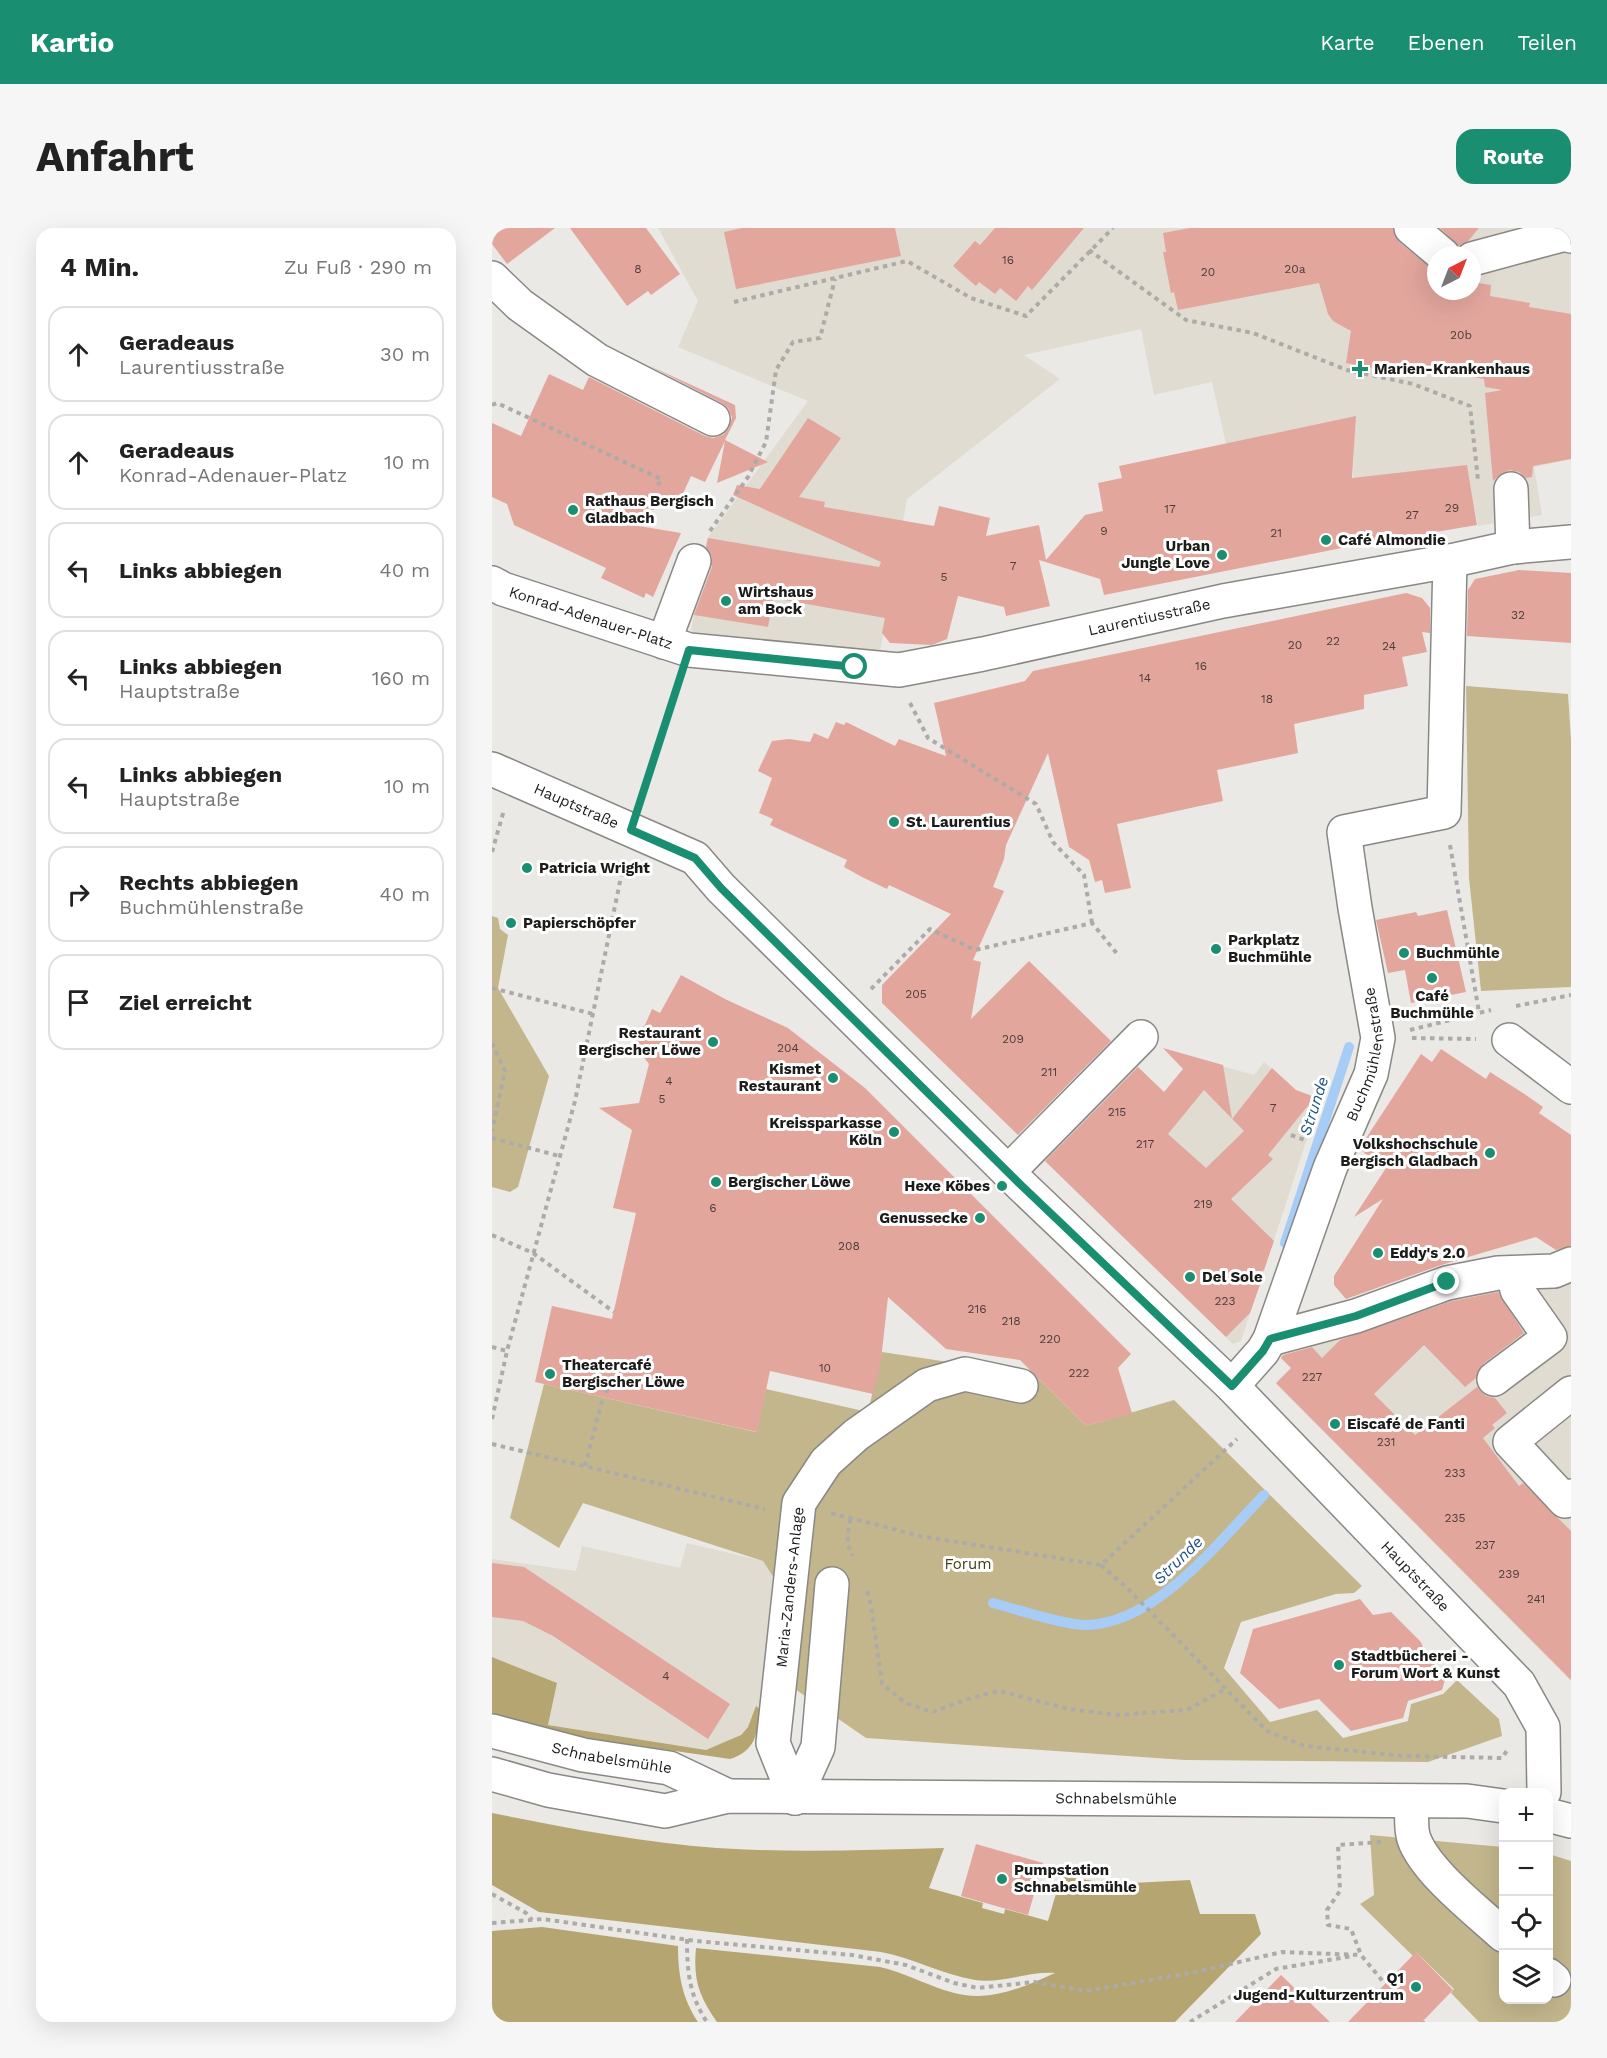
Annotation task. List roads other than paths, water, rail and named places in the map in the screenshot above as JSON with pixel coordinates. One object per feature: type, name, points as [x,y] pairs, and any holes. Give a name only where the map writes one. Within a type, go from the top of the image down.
[{"type":"street","points":[[1411,228],[1432,246]]},
{"type":"street","points":[[1481,257],[1565,234],[1571,236]]},
{"type":"street","points":[[492,278],[520,304],[597,360],[713,419]]},
{"type":"street","points":[[1511,489],[1513,547]]},
{"type":"street","name":"Laurentiusstraße","points":[[727,655],[899,670],[1223,601],[1450,561],[1513,547],[1571,542]]},
{"type":"street","points":[[677,646],[700,548]]},
{"type":"street","name":"Buchmühlenstraße","points":[[1270,1339],[1330,1168],[1371,1074],[1378,1038],[1354,908],[1344,832],[1444,812],[1450,561]]},
{"type":"street","name":"Konrad-Adenauer-Platz","points":[[492,583],[503,589],[677,646],[727,655]]},
{"type":"street","name":"Hauptstraße","points":[[502,774],[695,858],[721,888],[1008,1172],[1232,1386],[1519,1684],[1543,1727],[1544,1788]]},
{"type":"street","points":[[1008,1172],[1140,1037]]},
{"type":"street","points":[[1509,1040],[1571,1087]]},
{"type":"street","points":[[1232,1386],[1263,1351],[1270,1339],[1356,1316],[1447,1282],[1513,1273],[1554,1271],[1571,1264]]},
{"type":"street","points":[[1494,1379],[1550,1336],[1517,1290],[1513,1273]]},
{"type":"street","name":"Maria-Zanders-Anlage","points":[[795,1798],[773,1743],[799,1509],[826,1462],[856,1435],[927,1385],[965,1374],[1021,1386]]},
{"type":"street","points":[[1571,1393],[1510,1442],[1565,1501],[1571,1496]]},
{"type":"street","points":[[795,1798],[796,1742],[834,1575]]},
{"type":"street","name":"Schnabelsmühle","points":[[492,1731],[583,1755],[669,1768],[728,1796]]},
{"type":"street","name":"Schnabelsmühle","points":[[492,1774],[548,1790],[665,1811],[728,1796],[1467,1801],[1499,1805]]},
{"type":"street","points":[[1412,1801],[1414,1838],[1423,1854],[1452,1889],[1499,1931]]},
{"type":"street","points":[[1553,1816],[1571,1821]]},
{"type":"waterway","name":"Strunde","points":[[1285,1243],[1349,1047]]},
{"type":"waterway","name":"Strunde","points":[[993,1603],[1078,1625],[1113,1621],[1138,1610],[1162,1595],[1184,1577],[1264,1495]]},
{"type":"place","name":"Marien-Krankenhaus","points":[[1360,369]]},
{"type":"place","name":"Rathaus Bergisch Gladbach","points":[[573,510]]},
{"type":"place","name":"Café Almondie","points":[[1326,540]]},
{"type":"place","name":"Urban Jungle Love","points":[[1222,555]]},
{"type":"place","name":"Wirtshaus am Bock","points":[[726,601]]},
{"type":"place","name":"St. Laurentius","points":[[894,822]]},
{"type":"place","name":"Patricia Wright","points":[[527,868]]},
{"type":"place","name":"Papierschöpfer","points":[[511,923]]},
{"type":"place","name":"Parkplatz Buchmühle","points":[[1216,949]]},
{"type":"place","name":"Buchmühle","points":[[1404,953]]},
{"type":"place","name":"Café Buchmühle","points":[[1432,978]]},
{"type":"place","name":"Restaurant Bergischer Löwe","points":[[713,1042]]},
{"type":"place","name":"Kismet Restaurant","points":[[833,1078]]},
{"type":"place","name":"Kreissparkasse Köln","points":[[894,1132]]},
{"type":"place","name":"Volkshochschule Bergisch Gladbach","points":[[1490,1153]]},
{"type":"place","name":"Bergischer Löwe","points":[[716,1182]]},
{"type":"place","name":"Hexe Köbes","points":[[1002,1186]]},
{"type":"place","name":"Genussecke","points":[[980,1218]]},
{"type":"place","name":"Eddy's 2.0","points":[[1378,1253]]},
{"type":"place","name":"Del Sole","points":[[1190,1277]]},
{"type":"place","name":"Theatercafé Bergischer Löwe","points":[[550,1374]]},
{"type":"place","name":"Eiscafé de Fanti","points":[[1335,1424]]},
{"type":"place","name":"Stadtbücherei - Forum Wort & Kunst","points":[[1339,1665]]},
{"type":"place","name":"Pumpstation Schnabelsmühle","points":[[1002,1879]]},
{"type":"place","name":"Q1 Jugend-Kulturzentrum","points":[[1416,1987]]},
{"type":"park label","name":"Forum","points":[[968,1564]]}]
